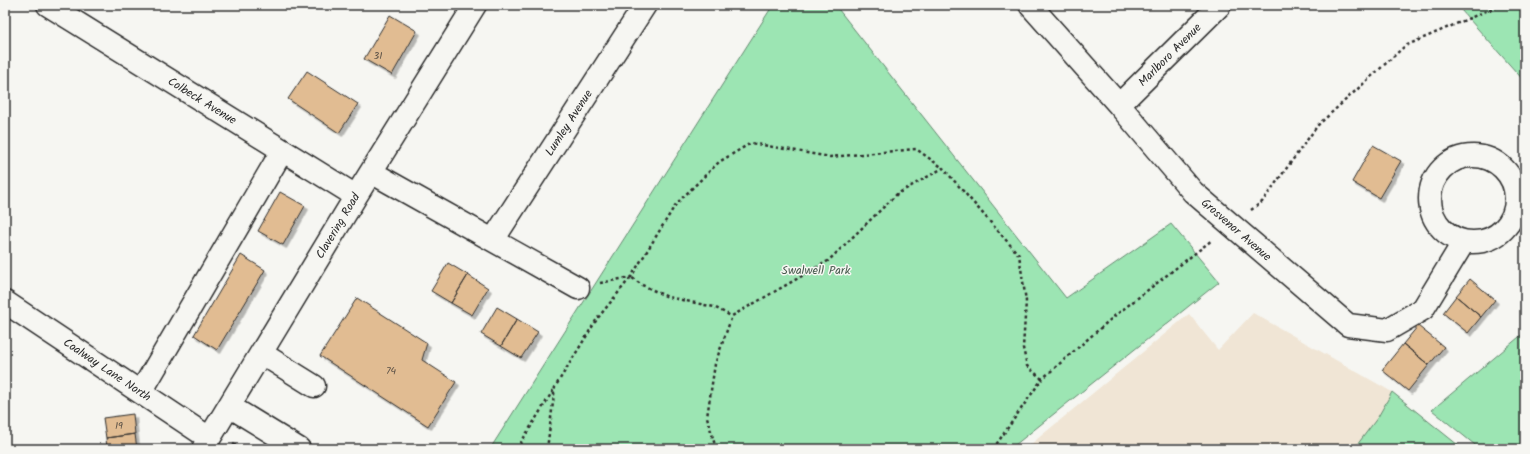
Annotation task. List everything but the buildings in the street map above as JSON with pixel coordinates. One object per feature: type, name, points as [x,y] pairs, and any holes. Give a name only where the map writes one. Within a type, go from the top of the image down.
[{"type":"street","name":"Colbeck Avenue","points":[[48,5],[356,196]]},
{"type":"street","name":"Clavering Road","points":[[206,443],[474,5]]},
{"type":"street","name":"Lumley Avenue","points":[[493,240],[645,5]]},
{"type":"street","name":"Grosvenor Avenue","points":[[1030,5],[1119,105],[1193,192],[1348,325],[1388,330],[1423,309],[1463,243]]},
{"type":"street","name":"Marlboro Avenue","points":[[1119,105],[1220,5]]},
{"type":"street","points":[[141,392],[282,151]]},
{"type":"street","points":[[371,172],[578,288]]},
{"type":"street","name":"Coalway Lane North","points":[[5,302],[141,392],[206,443]]},
{"type":"street","points":[[261,353],[314,386]]},
{"type":"street","points":[[229,406],[299,449]]},
{"type":"path","points":[[993,449],[1042,378],[1112,318],[1262,202],[1318,125],[1405,46],[1500,5]]},
{"type":"path","points":[[518,449],[597,319],[631,277],[676,204],[719,162],[751,143],[830,157],[916,149],[943,168],[1020,255],[1026,301],[1023,348],[1027,366],[1042,378]]},
{"type":"path","points":[[716,449],[707,417],[715,364],[732,316],[828,261],[897,194],[943,168]]},
{"type":"path","points":[[578,288],[631,277],[642,285],[668,297],[714,307],[732,316]]},
{"type":"path","points":[[547,449],[555,387]]},
{"type":"shaded area","points":[[1253,313],[1392,392],[1463,449],[1025,449],[1189,314],[1218,350]]},
{"type":"green space","name":"Swalwell Park","points":[[773,5],[835,5],[1066,298],[1171,224],[1219,282],[1010,449],[490,449]]},
{"type":"green space","points":[[1488,5],[1525,5],[1525,82],[1461,10]]},
{"type":"green space","points":[[1525,332],[1525,449],[1480,449],[1432,410]]},
{"type":"green space","points":[[1392,392],[1463,449],[1354,449],[1378,417]]}]
